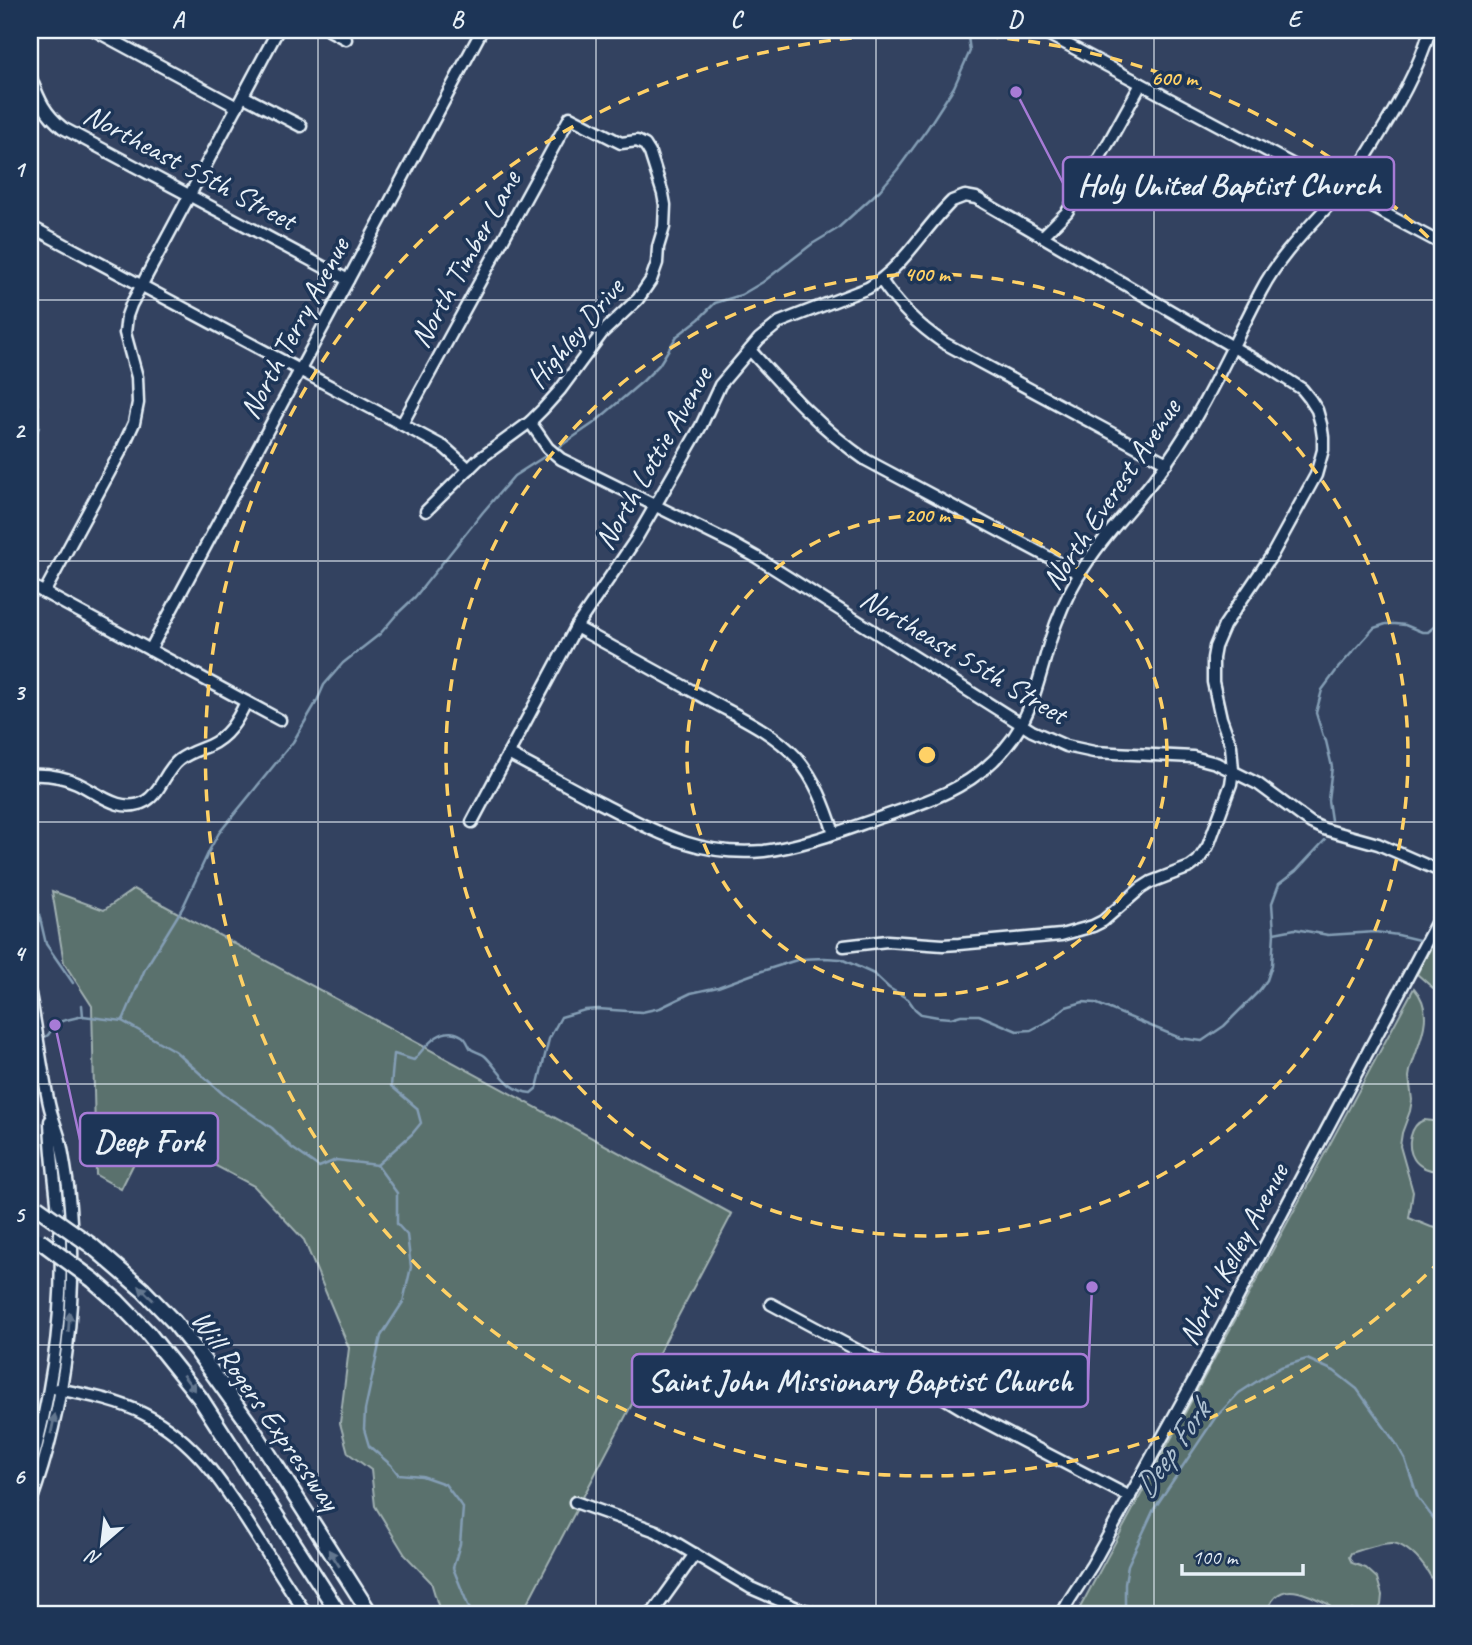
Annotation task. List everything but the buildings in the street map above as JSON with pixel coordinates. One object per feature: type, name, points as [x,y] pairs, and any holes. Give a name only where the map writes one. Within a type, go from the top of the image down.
[{"type":"highway","name":"Will Rogers Expressway","points":[[34,1205],[92,1246],[143,1290],[173,1321],[250,1425],[371,1615]]},
{"type":"highway","name":"Will Rogers Expressway","points":[[34,1237],[93,1280],[148,1333],[200,1398],[340,1615]]},
{"type":"street","points":[[94,30],[237,107]]},
{"type":"street","points":[[44,593],[134,423],[138,403],[137,377],[125,333],[131,305],[278,30]]},
{"type":"street","points":[[330,30],[346,38]]},
{"type":"street","name":"North Terry Avenue","points":[[150,650],[482,30]]},
{"type":"street","points":[[1041,30],[1442,244]]},
{"type":"street","name":"North Everest Avenue","points":[[508,754],[664,836],[715,850],[748,852],[782,848],[929,801],[959,788],[1008,745],[1021,725],[1032,702],[1060,612],[1080,574],[1096,550],[1167,463],[1193,420],[1266,281],[1283,256],[1342,190],[1366,157],[1404,94],[1430,30]]},
{"type":"street","name":"Northeast 55th Street","points":[[30,76],[43,108],[63,128],[348,280]]},
{"type":"street","points":[[844,946],[887,941],[959,944],[1061,934],[1093,926],[1151,882],[1182,871],[1198,861],[1208,846],[1231,784],[1231,746],[1221,718],[1213,681],[1215,647],[1224,626],[1272,555],[1316,475],[1323,450],[1323,437],[1317,411],[1302,389],[1043,236],[1067,212],[1141,84]]},
{"type":"street","points":[[243,96],[301,126]]},
{"type":"street","name":"North Timber Lane","points":[[402,424],[570,117],[621,143],[641,143]]},
{"type":"street","name":"Highley Drive","points":[[426,511],[478,460],[530,422],[552,399],[609,325],[638,299],[654,272],[664,227],[665,205],[650,153],[641,143]]},
{"type":"street","name":"North Lottie Avenue","points":[[472,822],[576,627],[625,557],[701,426],[720,385],[759,339],[779,322],[868,288],[881,280],[958,197],[976,198],[1043,236]]},
{"type":"street","points":[[30,226],[444,447],[469,469]]},
{"type":"street","points":[[881,280],[891,295],[918,323],[944,343],[1167,463]]},
{"type":"street","points":[[750,350],[820,424],[866,460],[1080,574]]},
{"type":"street","name":"Northeast 55th Street","points":[[530,422],[553,454],[733,544],[777,569],[1021,725],[1080,750],[1209,760],[1271,792],[1311,823],[1378,844],[1442,872]]},
{"type":"street","points":[[30,585],[279,720]]},
{"type":"street","points":[[576,627],[764,731],[788,749],[807,772],[824,801],[834,833]]},
{"type":"street","points":[[30,775],[63,778],[121,805],[141,803],[155,793],[170,769],[180,760],[214,743],[227,733],[246,702]]},
{"type":"street","name":"North Kelley Avenue","points":[[1061,1615],[1092,1565],[1211,1350],[1442,912]]},
{"type":"street","points":[[30,994],[49,1106],[61,1144],[68,1185],[72,1248],[67,1350],[30,1471]]},
{"type":"street","points":[[771,1304],[926,1387],[974,1416],[1130,1497]]},
{"type":"street","points":[[30,1505],[50,1440],[55,1389]]},
{"type":"street","points":[[55,1389],[94,1396],[128,1407],[161,1423],[190,1445],[228,1492],[307,1615]]},
{"type":"street","points":[[575,1502],[656,1531],[751,1588],[797,1608],[823,1615]]},
{"type":"street","points":[[649,1615],[695,1554]]},
{"type":"green space","points":[[134,889],[732,1214],[521,1615],[441,1615],[431,1582],[405,1555],[375,1506],[371,1470],[348,1453],[340,1423],[349,1348],[304,1240],[254,1186],[150,1131],[121,1189],[96,1175],[92,1006],[64,963],[52,891],[104,910]]},
{"type":"green space","points":[[1442,926],[1442,991],[1433,988],[1417,974]]},
{"type":"green space","points":[[1414,988],[1421,998],[1425,1018],[1410,1071],[1412,1100],[1400,1146],[1413,1192],[1409,1218],[1442,1229],[1442,1615],[1438,1615],[1438,1595],[1428,1572],[1411,1553],[1393,1543],[1351,1553],[1349,1557],[1352,1563],[1366,1568],[1377,1578],[1382,1595],[1376,1615],[1361,1615],[1352,1610],[1347,1615],[1330,1615],[1331,1608],[1328,1604],[1309,1595],[1291,1591],[1276,1596],[1266,1615],[1076,1615]]},
{"type":"green space","points":[[1424,1120],[1442,1122],[1442,1167],[1438,1171],[1416,1162],[1410,1148],[1415,1126]]},
{"type":"waterway","points":[[556,449],[594,423],[643,381],[659,365],[677,336],[715,303],[741,295],[763,282],[812,244],[837,229],[880,190],[927,129],[954,87],[970,51],[967,30]]},
{"type":"waterway","points":[[30,449],[39,427],[36,369]]},
{"type":"waterway","points":[[122,1021],[145,969],[183,907],[219,833],[293,742],[324,685],[343,663],[380,634],[415,597],[514,476],[550,453]]},
{"type":"waterway","points":[[1331,820],[1328,800],[1332,767],[1316,713],[1322,690],[1374,628],[1395,624],[1428,632],[1442,620]]},
{"type":"waterway","points":[[377,1165],[421,1123],[417,1108],[391,1086],[394,1054],[414,1060],[441,1034],[455,1033],[464,1037],[471,1049],[483,1054],[511,1085],[531,1093],[537,1088],[549,1039],[561,1017],[585,1010],[642,1012],[660,1008],[691,993],[718,987],[800,959],[841,959],[874,974],[889,988],[908,999],[921,1014],[951,1018],[979,1015],[1017,1031],[1031,1030],[1066,1007],[1083,1002],[1095,1003],[1180,1038],[1202,1041],[1224,1026],[1267,980],[1272,965],[1272,903],[1279,884],[1296,871],[1325,840]]},
{"type":"waterway","points":[[30,875],[46,944],[73,983]]},
{"type":"waterway","points":[[1274,933],[1295,929],[1328,935],[1375,932],[1423,941]]},
{"type":"waterway","points":[[1429,943],[1442,946]]},
{"type":"waterway","points":[[82,1005],[83,1016]]},
{"type":"waterway","name":"Deep Fork","points":[[42,1039],[62,1021],[83,1016],[122,1021],[175,1051],[223,1094],[272,1128],[292,1148],[319,1167],[336,1160],[377,1165]]},
{"type":"waterway","name":"Deep Fork","points":[[377,1165],[397,1193],[397,1224],[407,1235],[411,1267],[403,1302],[381,1336],[365,1410],[364,1429],[369,1446],[398,1474],[422,1476],[445,1484],[463,1508],[460,1544],[453,1568],[472,1615]]},
{"type":"waterway","name":"Deep Fork","points":[[1122,1615],[1125,1609],[1128,1565],[1154,1509],[1215,1418],[1239,1393],[1262,1378],[1281,1367],[1307,1359],[1334,1371],[1357,1389],[1405,1459],[1418,1498],[1434,1519],[1442,1520]]},
{"type":"place","name":"Holy United Baptist Church","points":[[1016,92]]},
{"type":"place","name":"Deep Fork","points":[[55,1025]]},
{"type":"place","name":"Saint John Missionary Baptist Church","points":[[1092,1287]]}]
